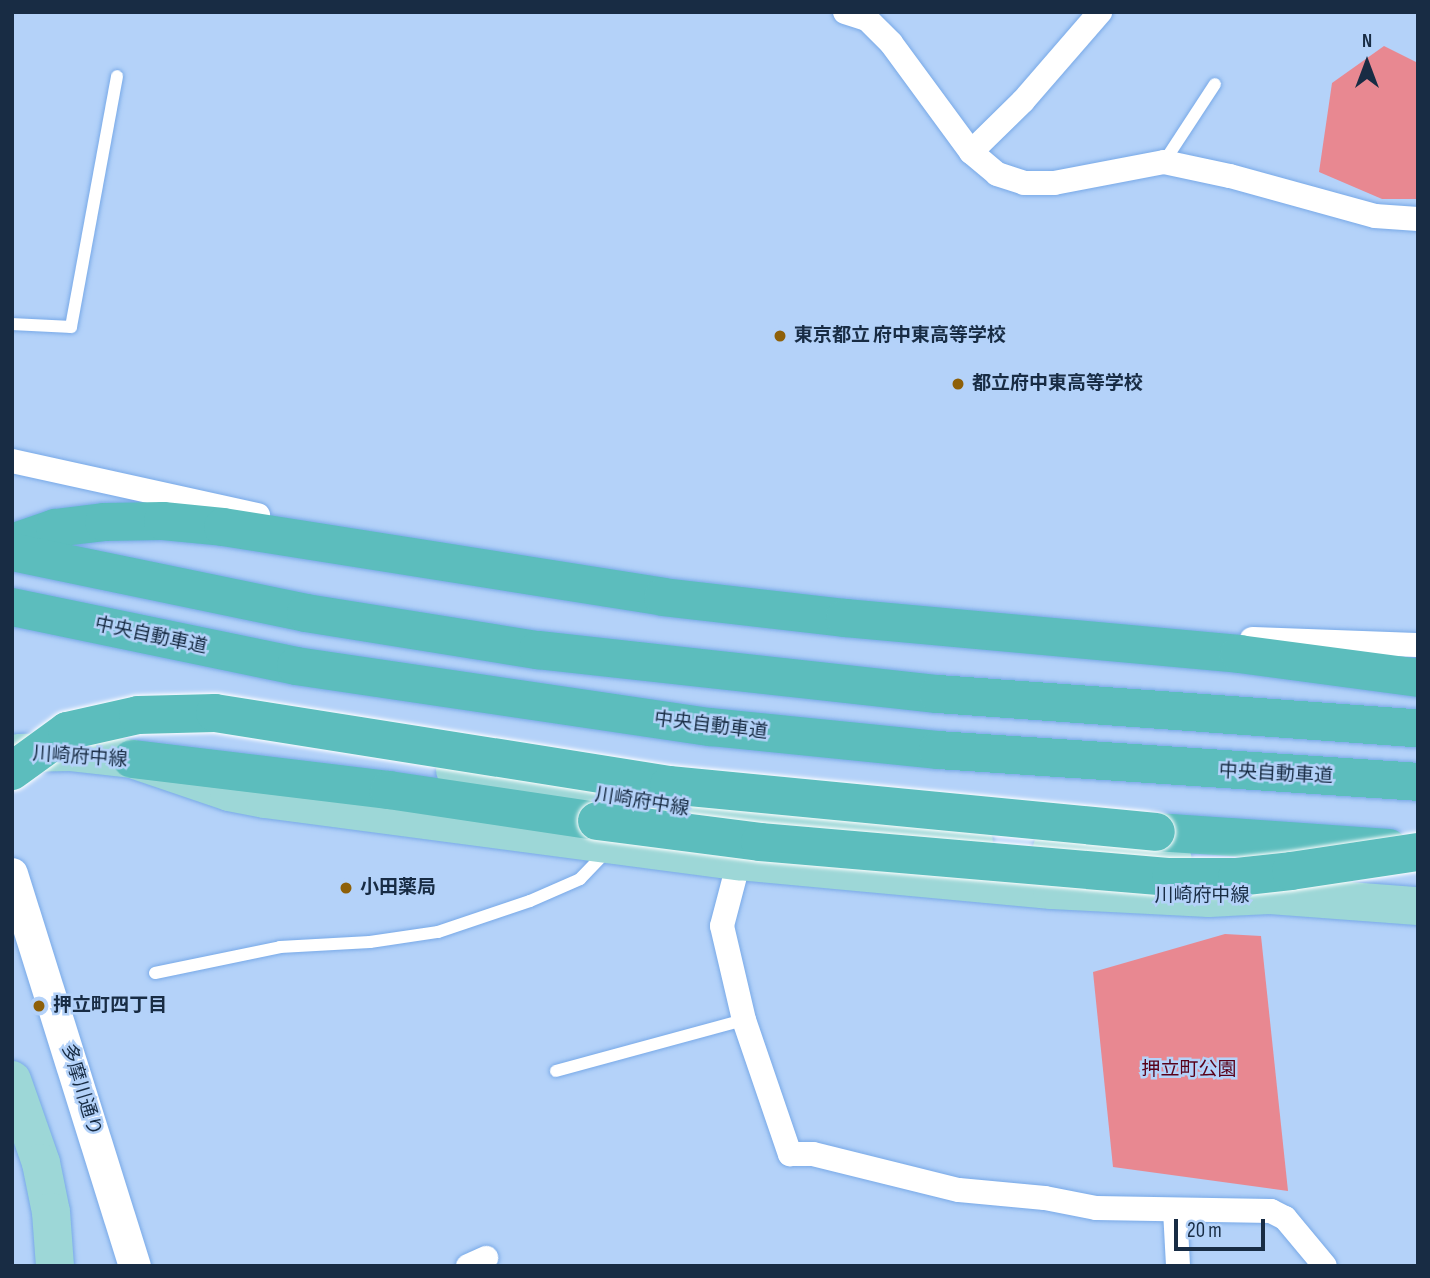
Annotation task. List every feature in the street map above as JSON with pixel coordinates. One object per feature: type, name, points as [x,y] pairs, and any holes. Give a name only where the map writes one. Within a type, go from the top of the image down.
[{"type":"highway","points":[[12,543],[55,528],[104,522],[163,521],[237,529],[663,597],[845,618],[1239,654],[1418,678]]},
{"type":"highway","points":[[12,552],[306,613],[538,650],[938,694],[1418,728]]},
{"type":"highway","name":"中央自動車道","points":[[12,607],[296,666],[535,704],[711,727],[938,750],[1418,782]]},
{"type":"highway","points":[[12,771],[67,731],[138,715],[215,713],[670,785],[1156,832],[1418,850]]},
{"type":"highway","points":[[132,759],[388,790],[605,834],[760,842],[1171,877],[1264,874],[1418,850]]},
{"type":"main road","name":"川崎府中線","points":[[12,735],[70,722],[143,722],[215,728],[679,809],[949,839],[1168,858],[1193,863],[1269,895]]},
{"type":"main road","name":"川崎府中線","points":[[12,753],[71,752],[132,759]]},
{"type":"main road","name":"川崎府中線","points":[[605,834],[738,861],[946,882],[1209,898],[1269,895],[1418,906]]},
{"type":"main road","points":[[946,882],[949,839]]},
{"type":"main road","points":[[12,1080],[41,1163],[51,1212],[55,1266]]},
{"type":"street","points":[[845,12],[867,19],[891,43],[971,152],[997,174],[1024,183],[1054,183],[1164,162],[1230,176],[1375,216],[1418,219]]},
{"type":"street","points":[[971,152],[1023,101],[1100,12]]},
{"type":"street","points":[[12,461],[304,525],[681,584],[1128,629],[1261,640],[1418,645]]},
{"type":"street","points":[[738,861],[722,926],[744,1020],[790,1154],[813,1154],[959,1190],[1045,1198],[1096,1208],[1271,1211],[1285,1218],[1325,1266]]},
{"type":"street","name":"多摩川通り","points":[[12,874],[135,1266]]},
{"type":"street","points":[[1175,1210],[1178,1266]]},
{"type":"lane","points":[[12,324],[71,327],[117,76]]},
{"type":"lane","points":[[1164,162],[1215,84]]},
{"type":"lane","points":[[155,973],[280,947],[370,942],[438,932],[530,901],[580,879],[605,834]]},
{"type":"lane","points":[[556,1071],[744,1020]]},
{"type":"green space","points":[[1384,46],[1418,63],[1418,199],[1382,199],[1319,172],[1332,83]]},
{"type":"green space","name":"押立町公園","points":[[1225,934],[1261,936],[1288,1191],[1113,1167],[1093,972]]},
{"type":"place","name":"東京都立 府中東高等学校","points":[[780,336]]},
{"type":"place","name":"都立府中東高等学校","points":[[958,384]]},
{"type":"place","name":"小田薬局","points":[[346,888]]},
{"type":"place","name":"押立町四丁目","points":[[39,1006]]}]
